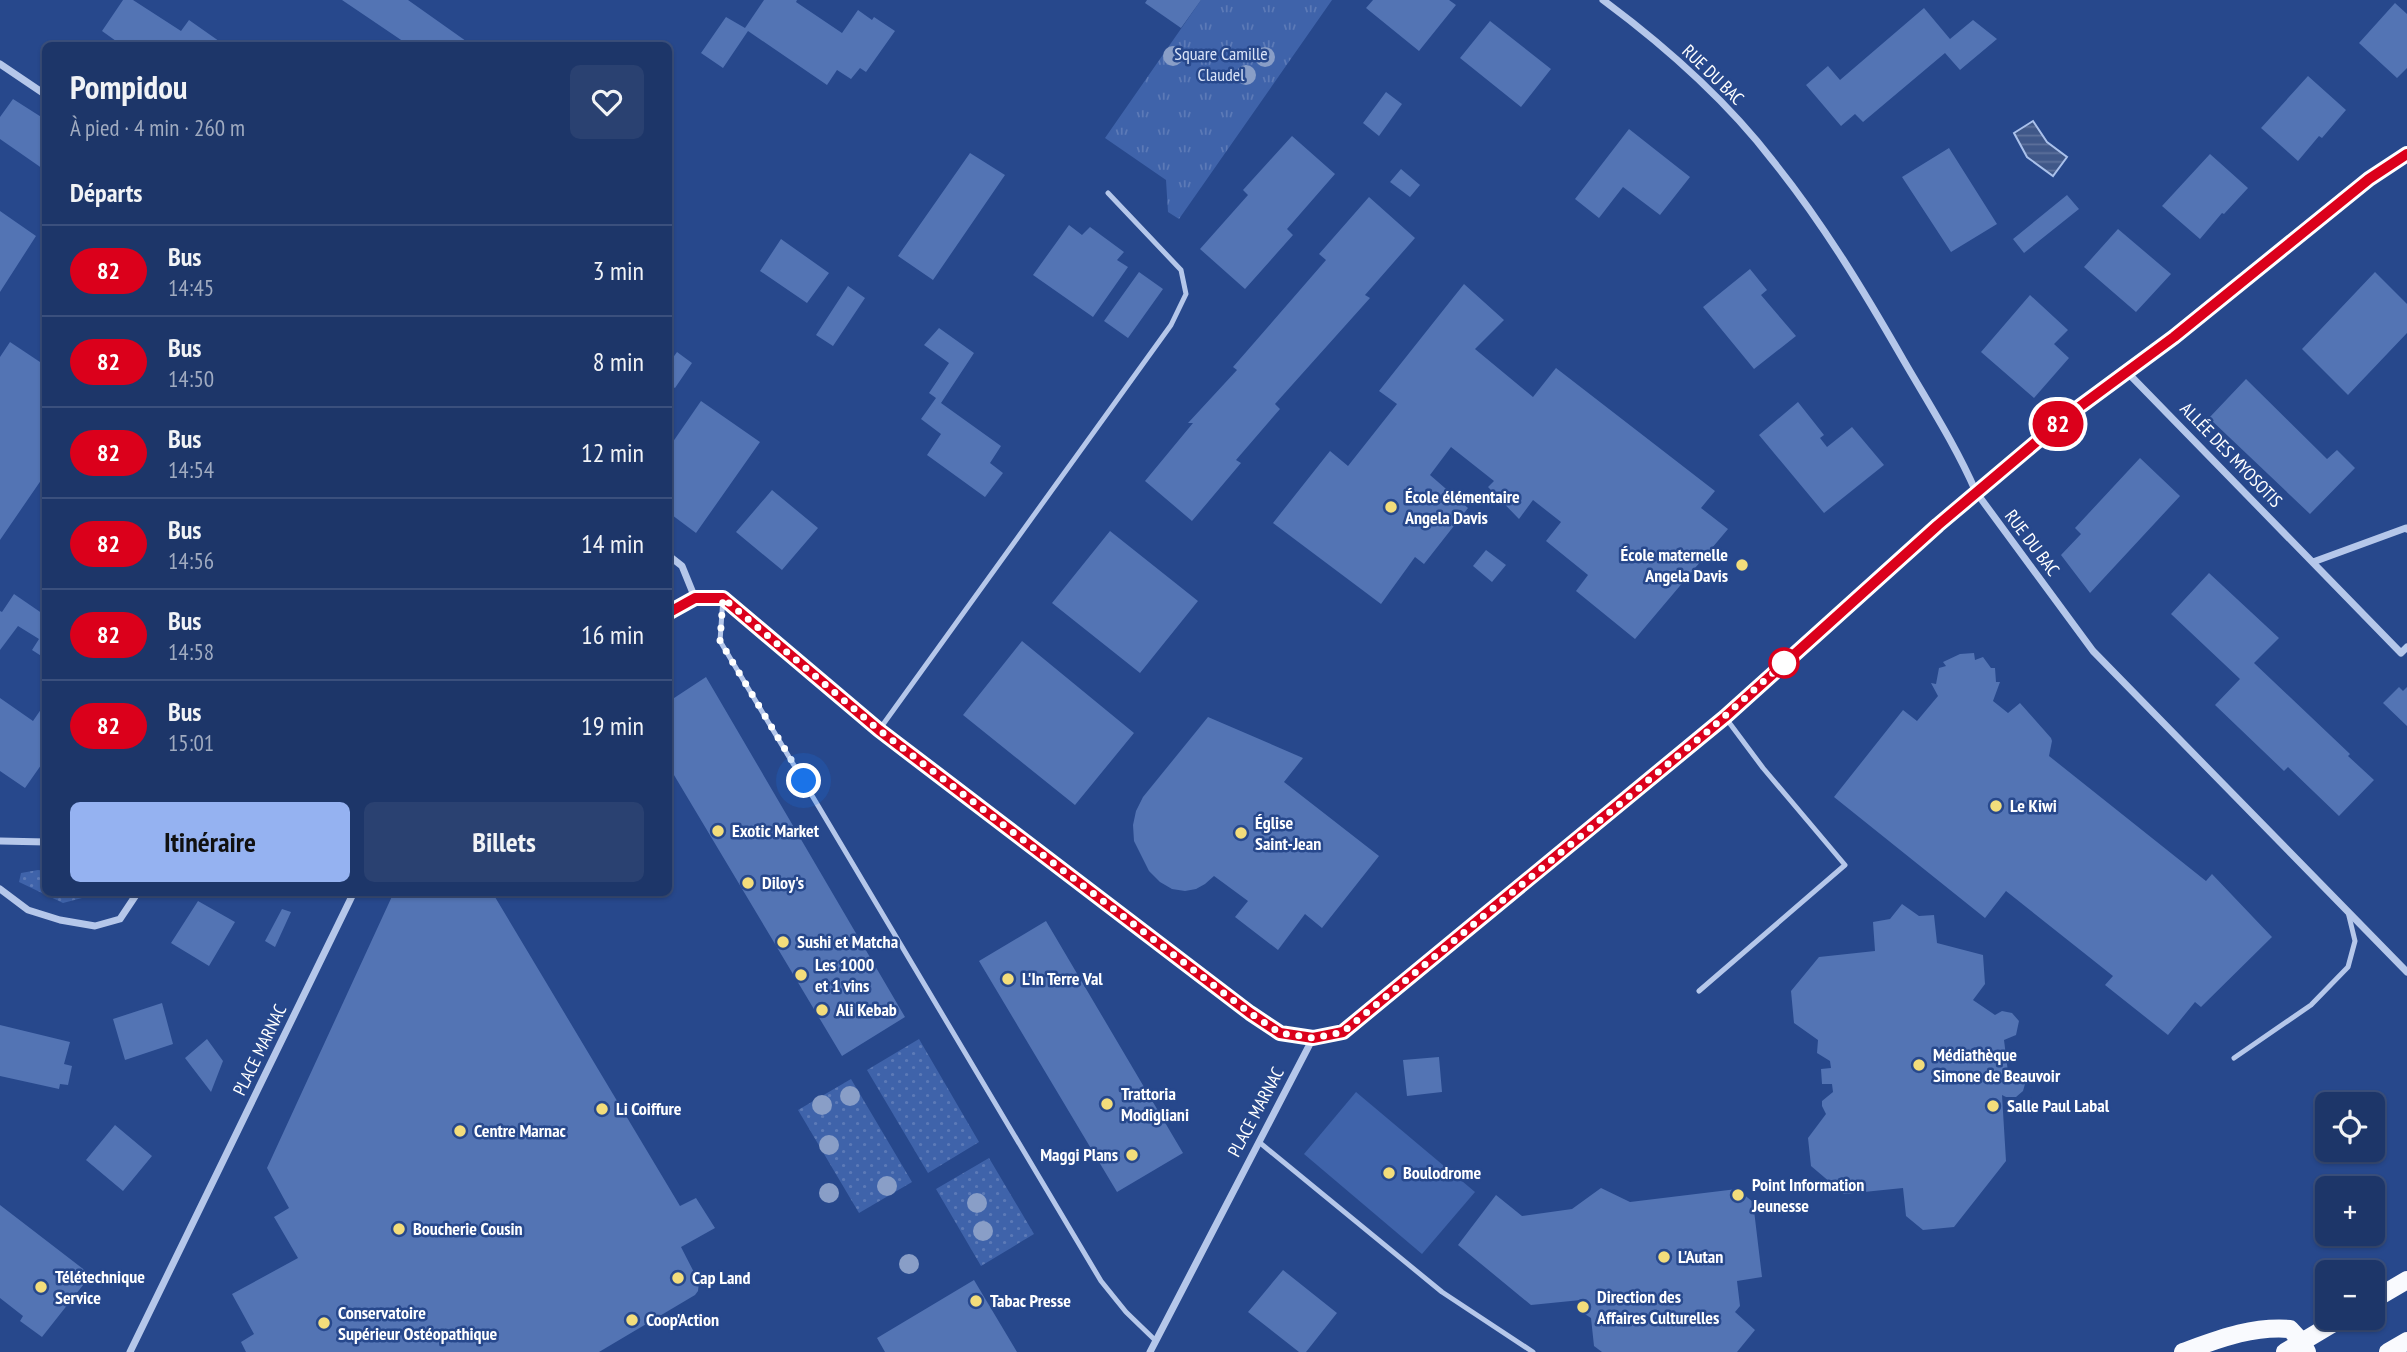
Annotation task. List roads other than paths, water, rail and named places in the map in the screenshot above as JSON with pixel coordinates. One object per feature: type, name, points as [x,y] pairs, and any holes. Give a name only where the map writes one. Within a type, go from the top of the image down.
[{"type":"main road","points":[[2385,1293],[2407,1280]]},
{"type":"main road","points":[[2183,1352],[2237,1332],[2270,1328],[2290,1329],[2305,1347]]},
{"type":"main road","points":[[2284,1352],[2305,1347],[2327,1330]]},
{"type":"main road","points":[[2388,1352],[2407,1341]]},
{"type":"street","name":"RUE DU BAC","points":[[1603,0],[1686,69],[1773,160],[1830,239],[1885,328],[1963,463],[1976,492],[2094,651],[2407,972]]},
{"type":"street","points":[[0,64],[42,92]]},
{"type":"street","points":[[672,610],[695,598],[723,598],[879,730],[1250,1013],[1280,1033],[1313,1038],[1343,1032],[1725,717],[1976,492],[2067,416],[2174,337],[2369,179],[2407,154]]},
{"type":"street","name":"ALLÉE DES MYOSOTIS","points":[[2126,371],[2401,653],[2407,647]]},
{"type":"street","points":[[2313,562],[2407,529]]},
{"type":"street","points":[[672,558],[682,566],[695,598]]},
{"type":"street","points":[[0,841],[42,842]]},
{"type":"street","points":[[0,889],[28,910],[60,920],[95,926],[120,919],[135,896]]},
{"type":"street","name":"PLACE MARNAC","points":[[130,1352],[352,896]]},
{"type":"street","name":"PLACE MARNAC","points":[[1150,1352],[1313,1038]]},
{"type":"lane","points":[[879,730],[1171,325],[1186,294],[1181,270],[1108,193]]},
{"type":"lane","points":[[723,598],[720,641],[1101,1281],[1125,1312],[1156,1341]]},
{"type":"lane","points":[[1699,990],[1845,865],[1763,768],[1725,717]]},
{"type":"lane","points":[[2234,1059],[2311,1005],[2348,967],[2355,942],[2348,912]]},
{"type":"lane","points":[[1259,1142],[1443,1292],[1533,1352]]},
{"type":"place","name":"École élémentaire Angela Davis","points":[[1391,507]]},
{"type":"place","name":"École maternelle Angela Davis","points":[[1742,565]]},
{"type":"place","name":"Le Kiwi","points":[[1996,806]]},
{"type":"place","name":"Exotic Market","points":[[718,831]]},
{"type":"place","name":"Église Saint-Jean","points":[[1241,833]]},
{"type":"place","name":"Diloy's","points":[[748,883]]},
{"type":"place","name":"Sushi et Matcha","points":[[783,942]]},
{"type":"place","name":"Les 1000 et 1 vins","points":[[801,975]]},
{"type":"place","name":"L'In Terre Val","points":[[1008,979]]},
{"type":"place","name":"Ali Kebab","points":[[822,1010]]},
{"type":"place","name":"Médiathèque Simone de Beauvoir","points":[[1919,1065]]},
{"type":"place","name":"Trattoria Modigliani","points":[[1107,1104]]},
{"type":"place","name":"Salle Paul Labal","points":[[1993,1106]]},
{"type":"place","name":"Li Coiffure","points":[[602,1109]]},
{"type":"place","name":"Centre Marnac","points":[[460,1131]]},
{"type":"place","name":"Maggi Plans","points":[[1132,1155]]},
{"type":"place","name":"Boulodrome","points":[[1389,1173]]},
{"type":"place","name":"Point Information Jeunesse","points":[[1738,1195]]},
{"type":"place","name":"Boucherie Cousin","points":[[399,1229]]},
{"type":"place","name":"L'Autan","points":[[1664,1257]]},
{"type":"place","name":"Cap Land","points":[[678,1278]]},
{"type":"place","name":"Télétechnique Service","points":[[41,1287]]},
{"type":"place","name":"Tabac Presse","points":[[976,1301]]},
{"type":"place","name":"Direction des Affaires Culturelles","points":[[1583,1307]]},
{"type":"place","name":"Coop'Action","points":[[632,1320]]},
{"type":"place","name":"Conservatoire Supérieur Ostéopathique","points":[[324,1323]]},
{"type":"park label","name":"Square Camille Claudel","points":[[1221,64]]}]
